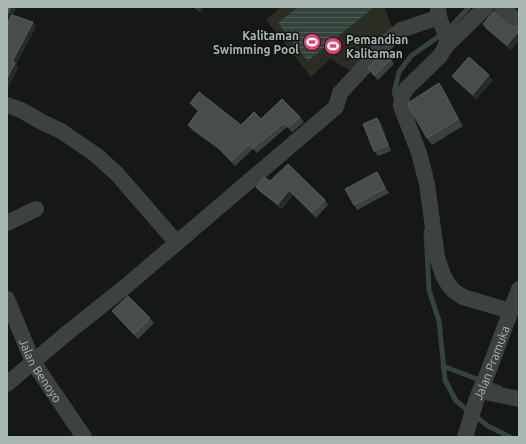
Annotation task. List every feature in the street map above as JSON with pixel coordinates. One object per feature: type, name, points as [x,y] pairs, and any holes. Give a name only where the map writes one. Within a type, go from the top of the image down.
[{"type":"street","points":[[7,384],[177,243],[338,100],[388,41],[401,30],[442,27],[486,7]]},
{"type":"street","points":[[502,7],[519,23]]},
{"type":"street","points":[[442,27],[440,56],[408,88],[402,96],[401,106],[419,153],[427,184],[436,257],[443,276],[454,291],[463,297],[511,311]]},
{"type":"street","points":[[7,105],[21,110],[61,132],[96,155],[117,174],[177,243]]},
{"type":"street","points":[[7,223],[36,209]]},
{"type":"street","name":"Jalan Pramuka","points":[[465,437],[480,392],[519,290]]},
{"type":"street","name":"Jalan Benoyo","points":[[7,299],[32,362],[84,437]]},
{"type":"street","points":[[480,392],[519,399]]},
{"type":"shaded area","name":"Pemandian Kalitaman","points":[[281,7],[386,7],[385,8],[394,33],[353,72],[330,59],[311,77],[266,20]]},
{"type":"shaded area","name":"Kalitaman Swimming Pool","points":[[298,7],[374,7],[308,61],[278,23]]},
{"type":"building","points":[[7,7],[11,7],[7,15]]},
{"type":"building","points":[[494,11],[509,25],[519,27],[519,31],[507,45],[483,24]]},
{"type":"building","points":[[12,15],[33,22],[12,62],[15,63],[7,78],[7,23]]},
{"type":"building","points":[[383,52],[391,59],[375,75],[368,68]]},
{"type":"building","points":[[469,57],[489,75],[473,94],[452,76]]},
{"type":"building","points":[[439,83],[458,119],[427,138],[408,103]]},
{"type":"building","points":[[199,92],[241,125],[254,112],[261,119],[282,99],[300,117],[288,127],[284,123],[253,148],[250,144],[231,161],[217,146],[188,125],[199,110],[190,103]]},
{"type":"building","points":[[377,118],[388,145],[374,151],[363,124]]},
{"type":"building","points":[[288,164],[325,200],[312,212],[289,190],[278,204],[256,187],[264,177],[270,181]]},
{"type":"building","points":[[377,172],[385,188],[354,205],[345,189]]},
{"type":"building","points":[[128,296],[150,318],[134,334],[112,311]]},
{"type":"waterway","points":[[397,100],[394,93],[399,72],[411,56],[449,29],[469,7]]},
{"type":"waterway","points":[[426,231],[429,290],[439,321],[445,380],[456,401],[488,426],[510,437]]},
{"type":"waterway","points":[[443,366],[500,388]]},
{"type":"place","name":"Kalitaman Swimming Pool","points":[[312,42]]},
{"type":"place","name":"Pemandian Kalitaman","points":[[333,46]]}]
